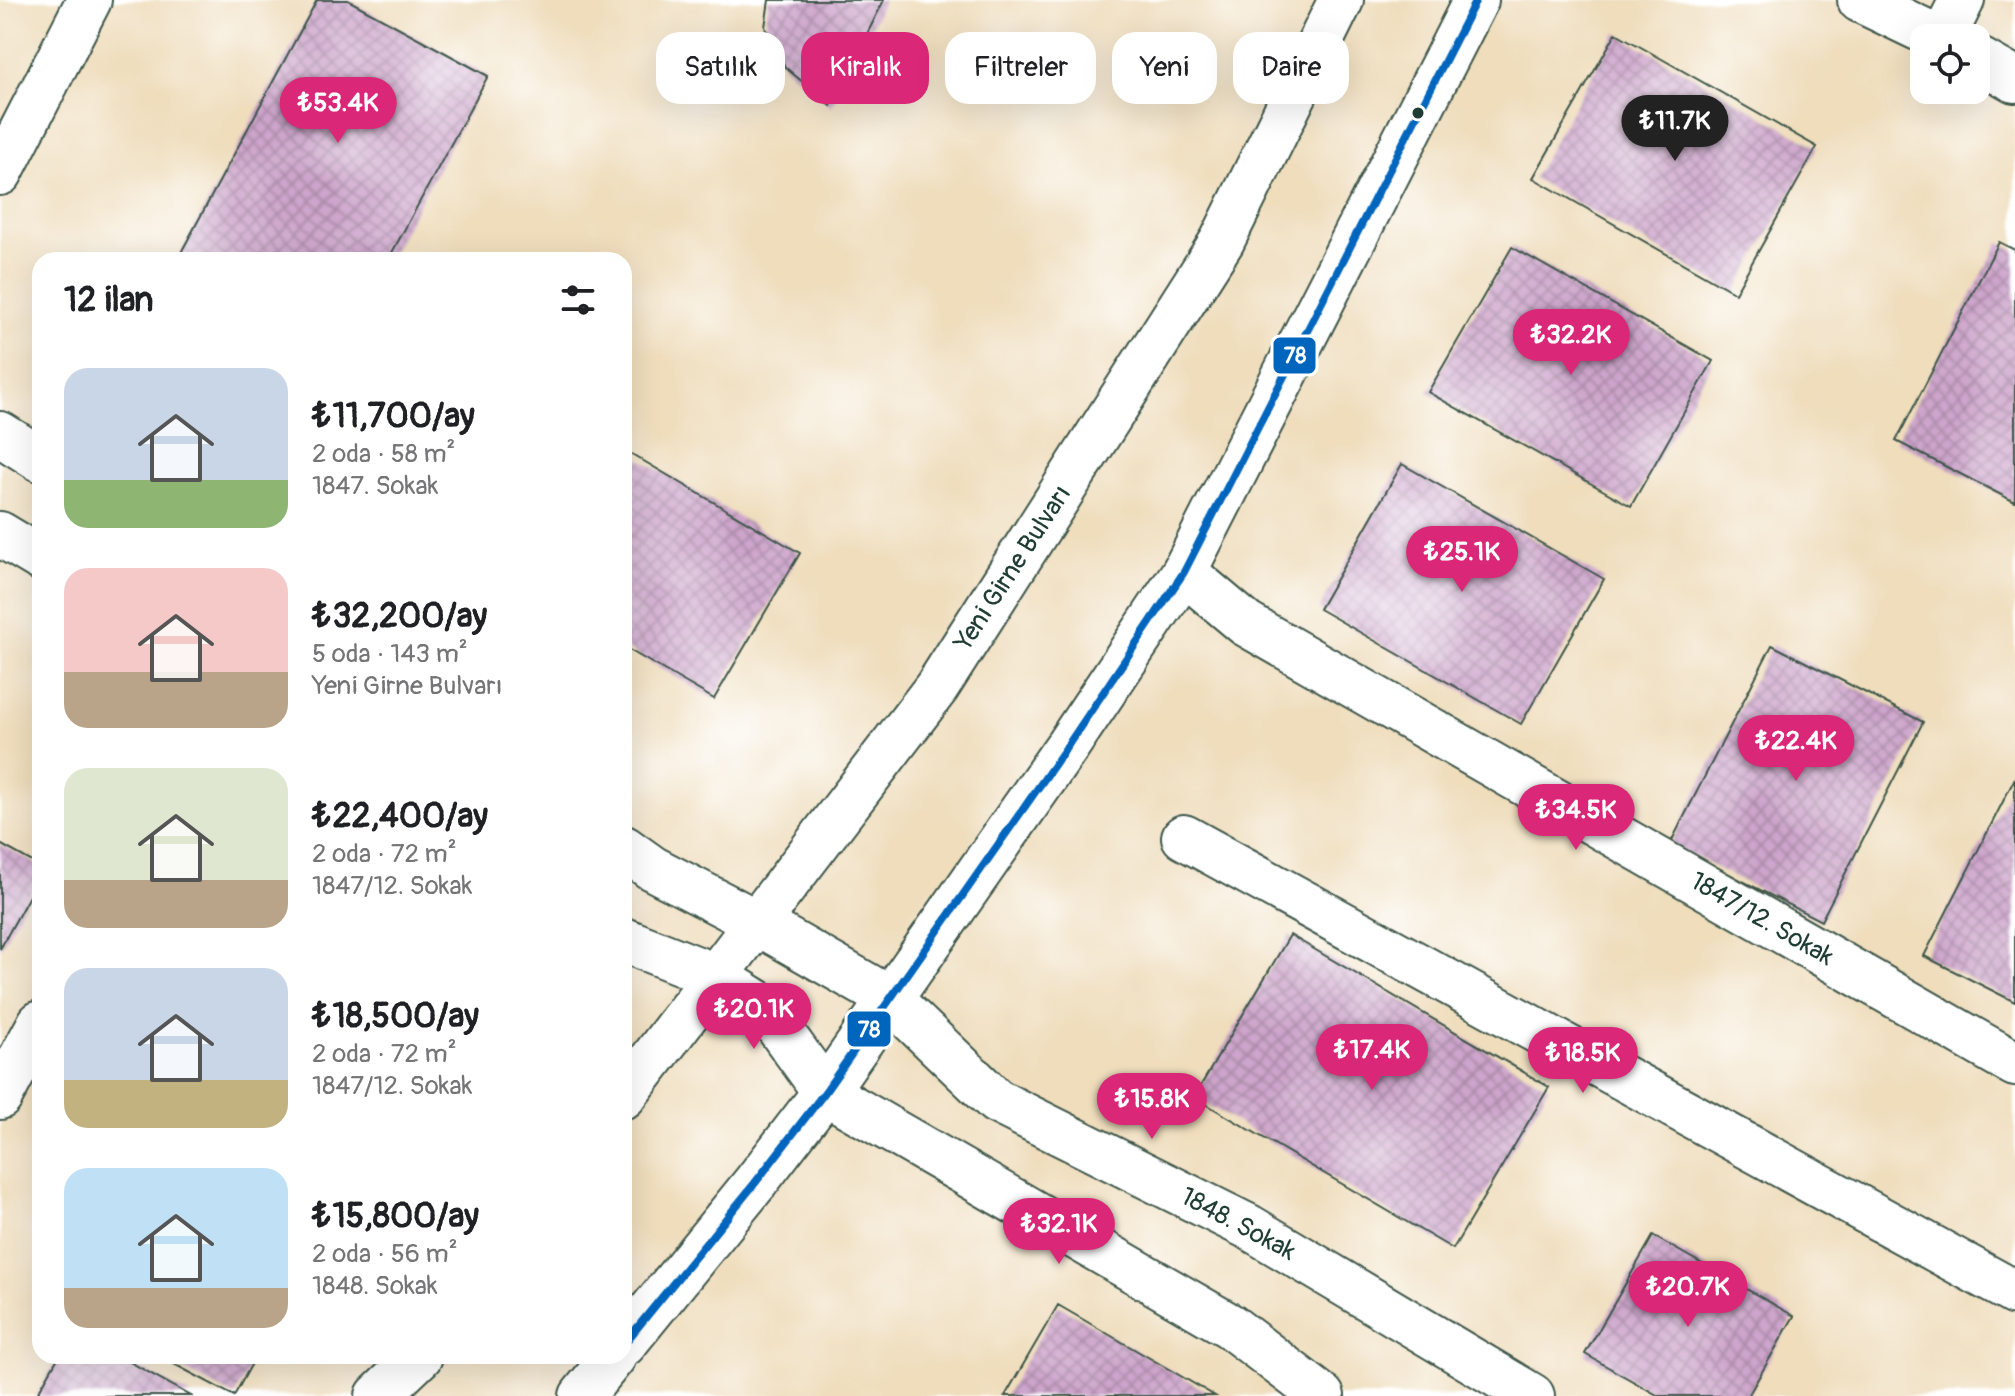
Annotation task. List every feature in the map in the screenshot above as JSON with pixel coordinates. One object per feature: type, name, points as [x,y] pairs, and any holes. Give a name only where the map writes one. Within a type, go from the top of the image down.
[{"type":"main road","points":[[0,173],[89,0]]},
{"type":"main road","name":"Yeni Girne Bulvarı","points":[[632,1085],[937,687],[1222,241],[1341,0]]},
{"type":"main road","points":[[632,1334],[825,1092],[1068,745],[1184,572],[1476,0]]},
{"type":"main road","points":[[1860,0],[1911,24]]},
{"type":"main road","points":[[1949,24],[1962,0]]},
{"type":"main road","points":[[1990,66],[2015,80]]},
{"type":"main road","points":[[0,434],[32,454]]},
{"type":"main road","points":[[0,534],[32,553]]},
{"type":"main road","name":"1847/12. Sokak","points":[[1184,572],[1246,624],[2015,1064]]},
{"type":"main road","points":[[1184,837],[2015,1293]]},
{"type":"main road","name":"1848. Sokak","points":[[632,854],[652,868],[756,922],[889,998],[996,1101],[1249,1227],[1532,1396]]},
{"type":"main road","points":[[632,943],[715,976],[762,1005],[825,1092],[1230,1326],[1322,1396]]},
{"type":"main road","points":[[0,1097],[32,1038]]},
{"type":"main road","points":[[378,1396],[412,1364]]},
{"type":"main road","points":[[582,1396],[608,1364]]},
{"type":"building","points":[[317,0],[348,0],[488,76],[392,252],[181,252]]},
{"type":"building","points":[[769,0],[884,0],[868,32],[801,32],[801,81],[785,67],[785,32],[768,32],[765,27]]},
{"type":"building","points":[[1616,33],[1817,147],[1735,293],[1533,178]]},
{"type":"building","points":[[1999,242],[2015,250],[2015,502],[1896,441]]},
{"type":"building","points":[[1512,247],[1713,361],[1631,506],[1428,392]]},
{"type":"building","points":[[632,454],[800,553],[714,699],[632,652]]},
{"type":"building","points":[[1402,464],[1604,579],[1521,724],[1319,609]]},
{"type":"building","points":[[1772,645],[1923,722],[1821,921],[1670,844]]},
{"type":"building","points":[[2015,778],[2015,1002],[1924,956]]},
{"type":"building","points":[[0,844],[32,862],[32,891],[0,949]]},
{"type":"building","points":[[1290,935],[1549,1087],[1453,1249],[1194,1097]]},
{"type":"building","points":[[1653,1236],[1794,1316],[1748,1396],[1659,1396],[1585,1354]]},
{"type":"building","points":[[1058,1305],[1215,1396],[1005,1396]]},
{"type":"building","points":[[54,1364],[133,1364],[191,1396],[36,1396]]},
{"type":"building","points":[[174,1364],[252,1364],[234,1396]]},
{"type":"transit line","name":"78","points":[[632,1334],[825,1092],[1068,745],[1184,572],[1476,0]]}]
